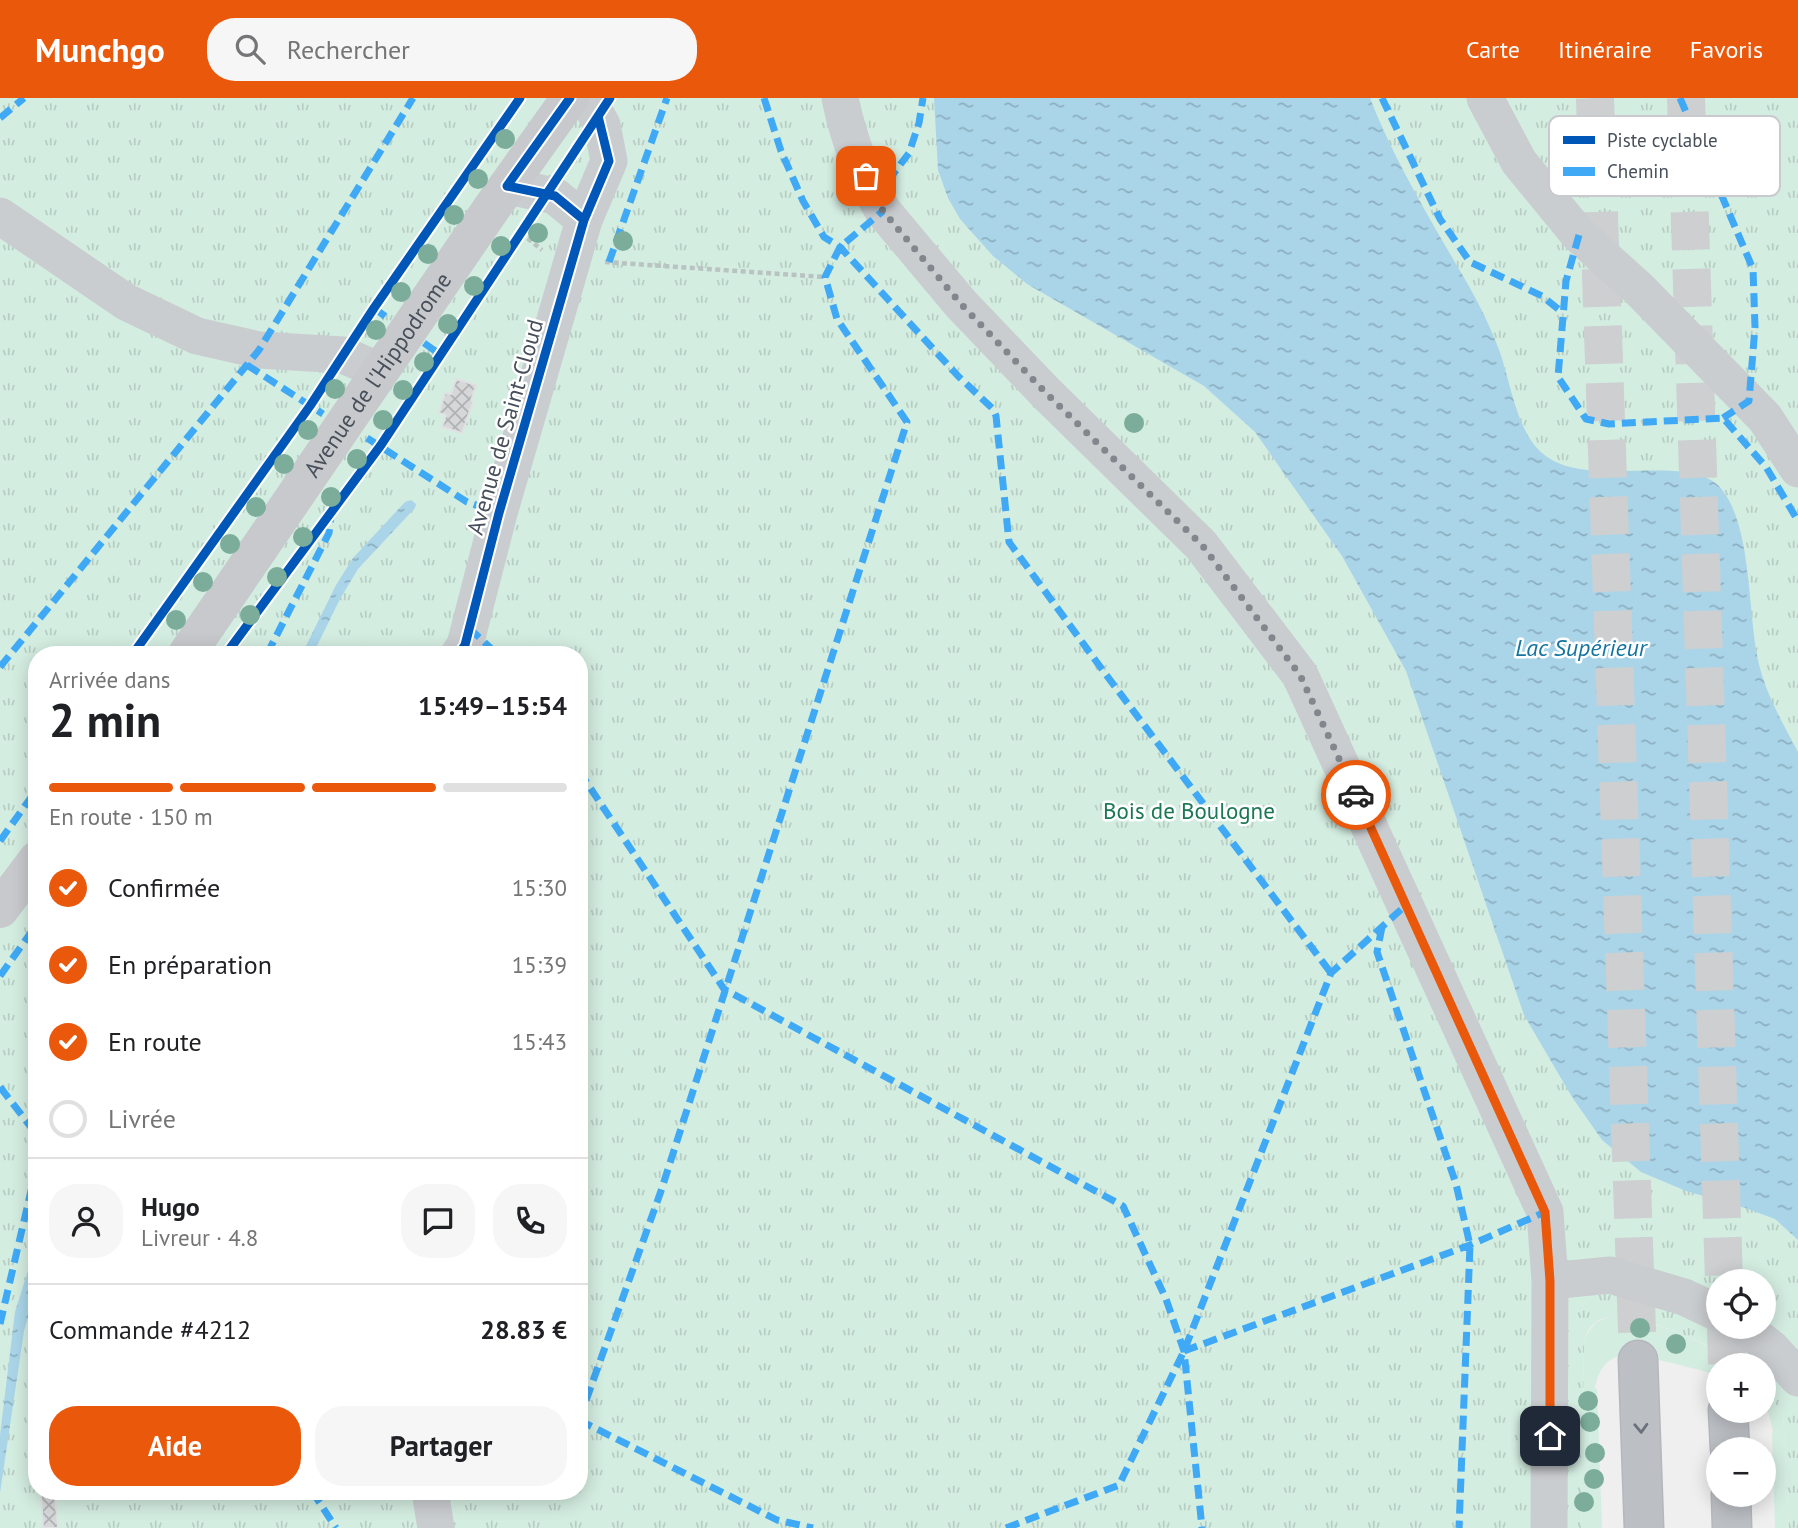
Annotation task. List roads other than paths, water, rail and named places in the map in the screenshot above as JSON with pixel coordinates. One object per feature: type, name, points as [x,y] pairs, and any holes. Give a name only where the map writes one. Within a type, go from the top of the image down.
[{"type":"highway","points":[[1638,1360],[1644,1528]]},
{"type":"highway","points":[[1731,1507],[1732,1528]]},
{"type":"main road","name":"Avenue de l'Hippodrome","points":[[192,646],[570,98]]},
{"type":"main road","points":[[0,909],[28,872]]},
{"type":"street","name":"Avenue de Saint-Cloud","points":[[465,646],[499,513],[584,220],[608,161],[602,125],[587,98]]},
{"type":"street","points":[[840,98],[847,133],[883,211],[983,327],[1046,393],[1202,545],[1300,675],[1545,1212],[1550,1281],[1549,1528]]},
{"type":"street","points":[[1485,98],[1519,162],[1579,235],[1639,289],[1765,418],[1798,469]]},
{"type":"street","points":[[508,186],[555,196],[584,220]]},
{"type":"street","points":[[0,216],[126,302],[197,336],[259,350],[344,355],[380,371]]},
{"type":"street","points":[[1550,1281],[1610,1275],[1684,1297],[1706,1307]]},
{"type":"street","points":[[1759,1339],[1798,1378]]},
{"type":"street","points":[[431,1500],[436,1528]]},
{"type":"water","name":"Lac Supérieur","points":[[934,98],[1370,98],[1402,168],[1485,318],[1498,347],[1520,418],[1533,443],[1542,453],[1562,464],[1585,470],[1688,473],[1708,479],[1723,491],[1732,507],[1744,547],[1760,668],[1774,705],[1798,752],[1798,1240],[1775,1219],[1686,1191],[1641,1172],[1602,1140],[1572,1097],[1524,1015],[1406,671],[1342,556],[1255,432],[1204,386],[1027,284],[993,256],[960,219],[948,198],[938,170]]},
{"type":"water","points":[[411,500],[416,504],[415,508],[358,569],[317,646],[306,646],[336,585],[353,558],[405,502]]},
{"type":"water","points":[[28,1271],[28,1317],[0,1493],[0,1435],[15,1312]]},
{"type":"tunnel","points":[[1595,98],[1596,116]]},
{"type":"tunnel","points":[[1686,98],[1687,116]]},
{"type":"tunnel","points":[[1598,196],[1638,1360]]},
{"type":"tunnel","points":[[1689,196],[1724,1269]]},
{"type":"tunnel","points":[[1726,1339],[1727,1353]]},
{"type":"park label","name":"Bois de Boulogne","points":[[1189,811]]}]
